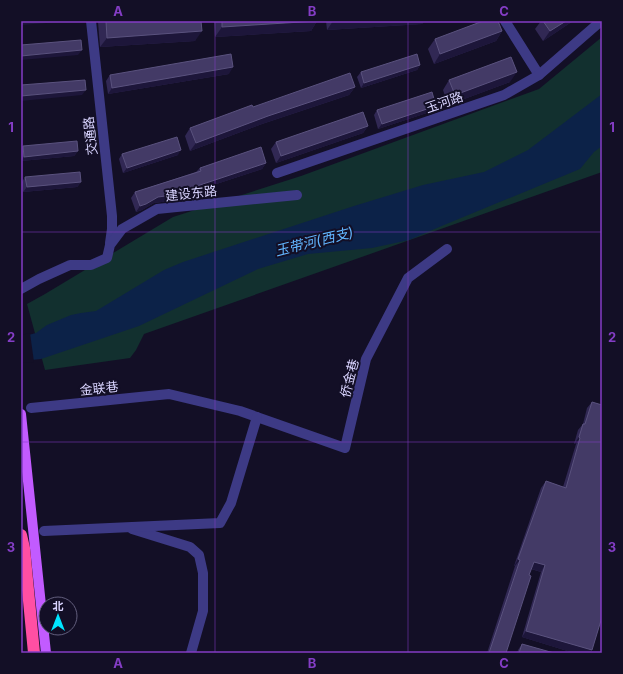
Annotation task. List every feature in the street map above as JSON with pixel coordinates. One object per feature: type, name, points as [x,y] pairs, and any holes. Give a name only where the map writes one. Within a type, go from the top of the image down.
[{"type":"highway","points":[[21,535],[24,548],[34,653]]},
{"type":"highway","points":[[21,582],[28,653]]},
{"type":"main road","points":[[21,414],[46,653]]},
{"type":"street","name":"交通路","points":[[91,21],[112,216],[109,249]]},
{"type":"street","points":[[504,21],[539,75]]},
{"type":"street","name":"玉河路","points":[[277,173],[504,95],[539,75],[601,21]]},
{"type":"street","name":"建设东路","points":[[21,289],[70,265],[91,265],[107,258],[110,245],[122,229],[157,209],[297,195]]},
{"type":"street","name":"侨金巷","points":[[169,394],[240,411],[345,448],[366,359],[408,278],[447,249]]},
{"type":"street","name":"金联巷","points":[[31,408],[169,394]]},
{"type":"street","points":[[44,530],[220,523],[231,503],[257,417]]},
{"type":"street","points":[[124,527],[190,547],[199,555],[203,573],[203,611],[191,653]]},
{"type":"green space","points":[[602,37],[602,172],[144,334],[130,358],[45,370],[27,304],[173,217],[301,176],[539,89]]},
{"type":"water","name":"玉带河(西支)","points":[[602,94],[602,146],[594,152],[580,169],[409,240],[372,248],[308,254],[258,269],[139,326],[41,359],[21,361],[21,337],[36,333],[47,325],[71,315],[96,311],[164,270],[183,262],[354,206],[423,185],[484,172],[528,150]]},
{"type":"pier","points":[[30,333],[34,362],[21,363],[21,335]]},
{"type":"building","points":[[106,21],[201,21],[202,31],[107,38]]},
{"type":"building","points":[[222,21],[317,21],[222,27]]},
{"type":"building","points":[[483,21],[498,21],[502,31],[440,54],[435,39]]},
{"type":"building","points":[[543,21],[566,21],[550,31]]},
{"type":"building","points":[[81,40],[82,50],[21,56],[21,45]]},
{"type":"building","points":[[231,54],[233,67],[112,88],[110,75]]},
{"type":"building","points":[[417,54],[420,65],[364,83],[361,72]]},
{"type":"building","points":[[511,57],[517,72],[455,95],[449,80]]},
{"type":"building","points":[[350,73],[355,87],[268,116],[196,143],[190,128],[252,105],[253,107]]},
{"type":"building","points":[[85,80],[86,90],[21,96],[21,85]]},
{"type":"building","points":[[432,92],[436,106],[382,124],[377,110]]},
{"type":"building","points":[[363,112],[368,126],[281,156],[276,142]]},
{"type":"building","points":[[177,137],[181,150],[127,168],[122,154]]},
{"type":"building","points":[[77,141],[78,151],[24,157],[23,146]]},
{"type":"building","points":[[261,147],[266,163],[173,195],[158,197],[140,206],[135,192],[201,171],[200,168]]},
{"type":"building","points":[[80,172],[81,182],[27,187],[25,177]]},
{"type":"building","points":[[592,402],[602,405],[602,617],[592,650],[526,631],[545,565],[534,562],[529,575],[531,576],[506,653],[489,653],[520,560],[518,559],[546,481],[566,488],[580,438],[579,437]]},
{"type":"building","points":[[522,644],[554,653],[519,653]]}]
